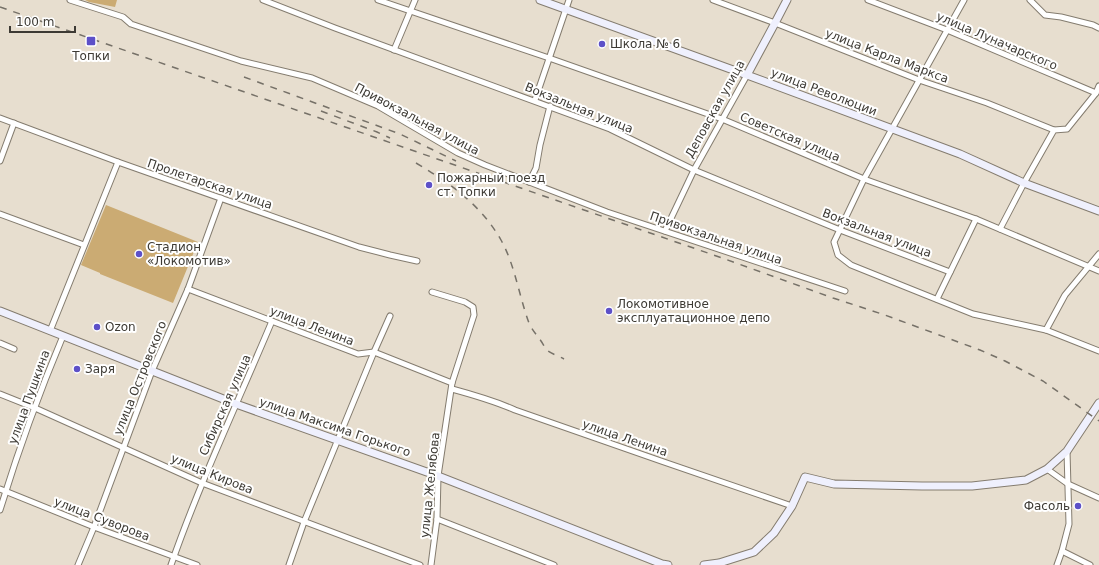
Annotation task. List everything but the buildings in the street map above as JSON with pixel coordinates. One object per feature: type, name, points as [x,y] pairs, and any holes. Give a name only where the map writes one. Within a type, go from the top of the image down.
[{"type":"street","name":"Привокзальная улица","points":[[70,0],[123,17],[131,24],[241,61],[312,78],[378,106],[458,153],[485,165],[607,212],[845,291]]},
{"type":"street","name":"Вокзальная улица","points":[[263,0],[394,50],[535,100],[610,129],[694,170],[840,230],[950,272]]},
{"type":"street","name":"Советская улица","points":[[378,0],[722,119],[864,179],[1000,229],[1099,270]]},
{"type":"street","points":[[394,50],[415,0]]},
{"type":"street","name":"улица Революции","points":[[540,0],[960,154],[1024,183],[1099,212]]},
{"type":"street","points":[[535,100],[569,0]]},
{"type":"street","name":"улица Карла Маркса","points":[[713,0],[919,80],[987,103],[1054,130]]},
{"type":"street","name":"Деповская улица","points":[[665,231],[694,170],[787,0]]},
{"type":"street","name":"улица Луначарского","points":[[868,0],[947,30],[1096,93]]},
{"type":"street","points":[[840,230],[864,179],[964,0]]},
{"type":"street","points":[[1030,0],[1045,15],[1061,17],[1093,25],[1099,28]]},
{"type":"street","points":[[1000,229],[1054,130],[1067,129],[1096,93],[1099,86]]},
{"type":"street","points":[[529,182],[536,168],[550,106]]},
{"type":"street","name":"Пролетарская улица","points":[[0,118],[118,162],[359,247],[390,256],[417,261]]},
{"type":"street","points":[[0,161],[14,123]]},
{"type":"street","points":[[50,331],[118,162]]},
{"type":"street","name":"улица Островского","points":[[78,565],[94,527],[152,371],[188,289],[221,198]]},
{"type":"street","points":[[0,214],[84,245]]},
{"type":"street","points":[[937,299],[976,220]]},
{"type":"street","name":"Вокзальная улица","points":[[840,230],[834,242],[838,254],[851,265],[972,314],[1046,330],[1099,351]]},
{"type":"street","points":[[1046,330],[1065,295],[1099,254]]},
{"type":"street","name":"улица Ленина","points":[[188,289],[358,354],[374,352],[452,383]]},
{"type":"street","name":"улица Желябова","points":[[431,565],[437,519],[438,476],[452,383],[474,315],[473,307],[465,302],[432,292]]},
{"type":"street","name":"улица Максима Горького","points":[[0,311],[236,404],[438,476],[663,565]]},
{"type":"street","points":[[289,565],[304,522],[390,316]]},
{"type":"street","name":"Сибирская улица","points":[[171,565],[202,483],[272,321]]},
{"type":"street","name":"улица Пушкина","points":[[0,510],[35,408],[63,336]]},
{"type":"street","points":[[0,343],[14,349]]},
{"type":"street","name":"улица Ленина","points":[[452,389],[476,395],[792,506]]},
{"type":"street","name":"улица Кирова","points":[[0,394],[35,408],[202,483],[420,565]]},
{"type":"street","points":[[704,565],[719,563],[754,552],[774,533],[792,506],[804,476],[834,484],[922,486],[972,486],[1026,480],[1047,469],[1067,450],[1099,403]]},
{"type":"street","points":[[1057,565],[1069,524],[1067,450]]},
{"type":"street","points":[[1047,469],[1068,484],[1099,498]]},
{"type":"street","name":"улица Суворова","points":[[0,489],[94,527],[197,565]]},
{"type":"street","points":[[437,519],[554,565]]},
{"type":"street","points":[[1062,551],[1090,565]]},
{"type":"shaded area","points":[[85,0],[117,0],[115,7]]},
{"type":"shaded area","name":"Стадион «Локомотив»","points":[[106,205],[198,242],[173,303],[81,265]]},
{"type":"railway","points":[[0,7],[725,259],[980,350],[1043,381],[1099,421]]},
{"type":"railway","points":[[244,77],[400,134],[456,161]]},
{"type":"railway","points":[[321,111],[390,138]]},
{"type":"railway","points":[[416,163],[464,196],[493,227],[510,260],[530,326],[548,351],[564,359]]},
{"type":"place","name":"Топки","points":[[91,41]]},
{"type":"place","name":"Школа № 6","points":[[602,44]]},
{"type":"place","name":"Пожарный поезд ст. Топки","points":[[429,185]]},
{"type":"place","name":"Стадион «Локомотив»","points":[[139,254]]},
{"type":"place","name":"Локомотивное эксплуатационное депо","points":[[609,311]]},
{"type":"place","name":"Ozon","points":[[97,327]]},
{"type":"place","name":"Заря","points":[[77,369]]},
{"type":"place","name":"Фасоль","points":[[1078,506]]}]
